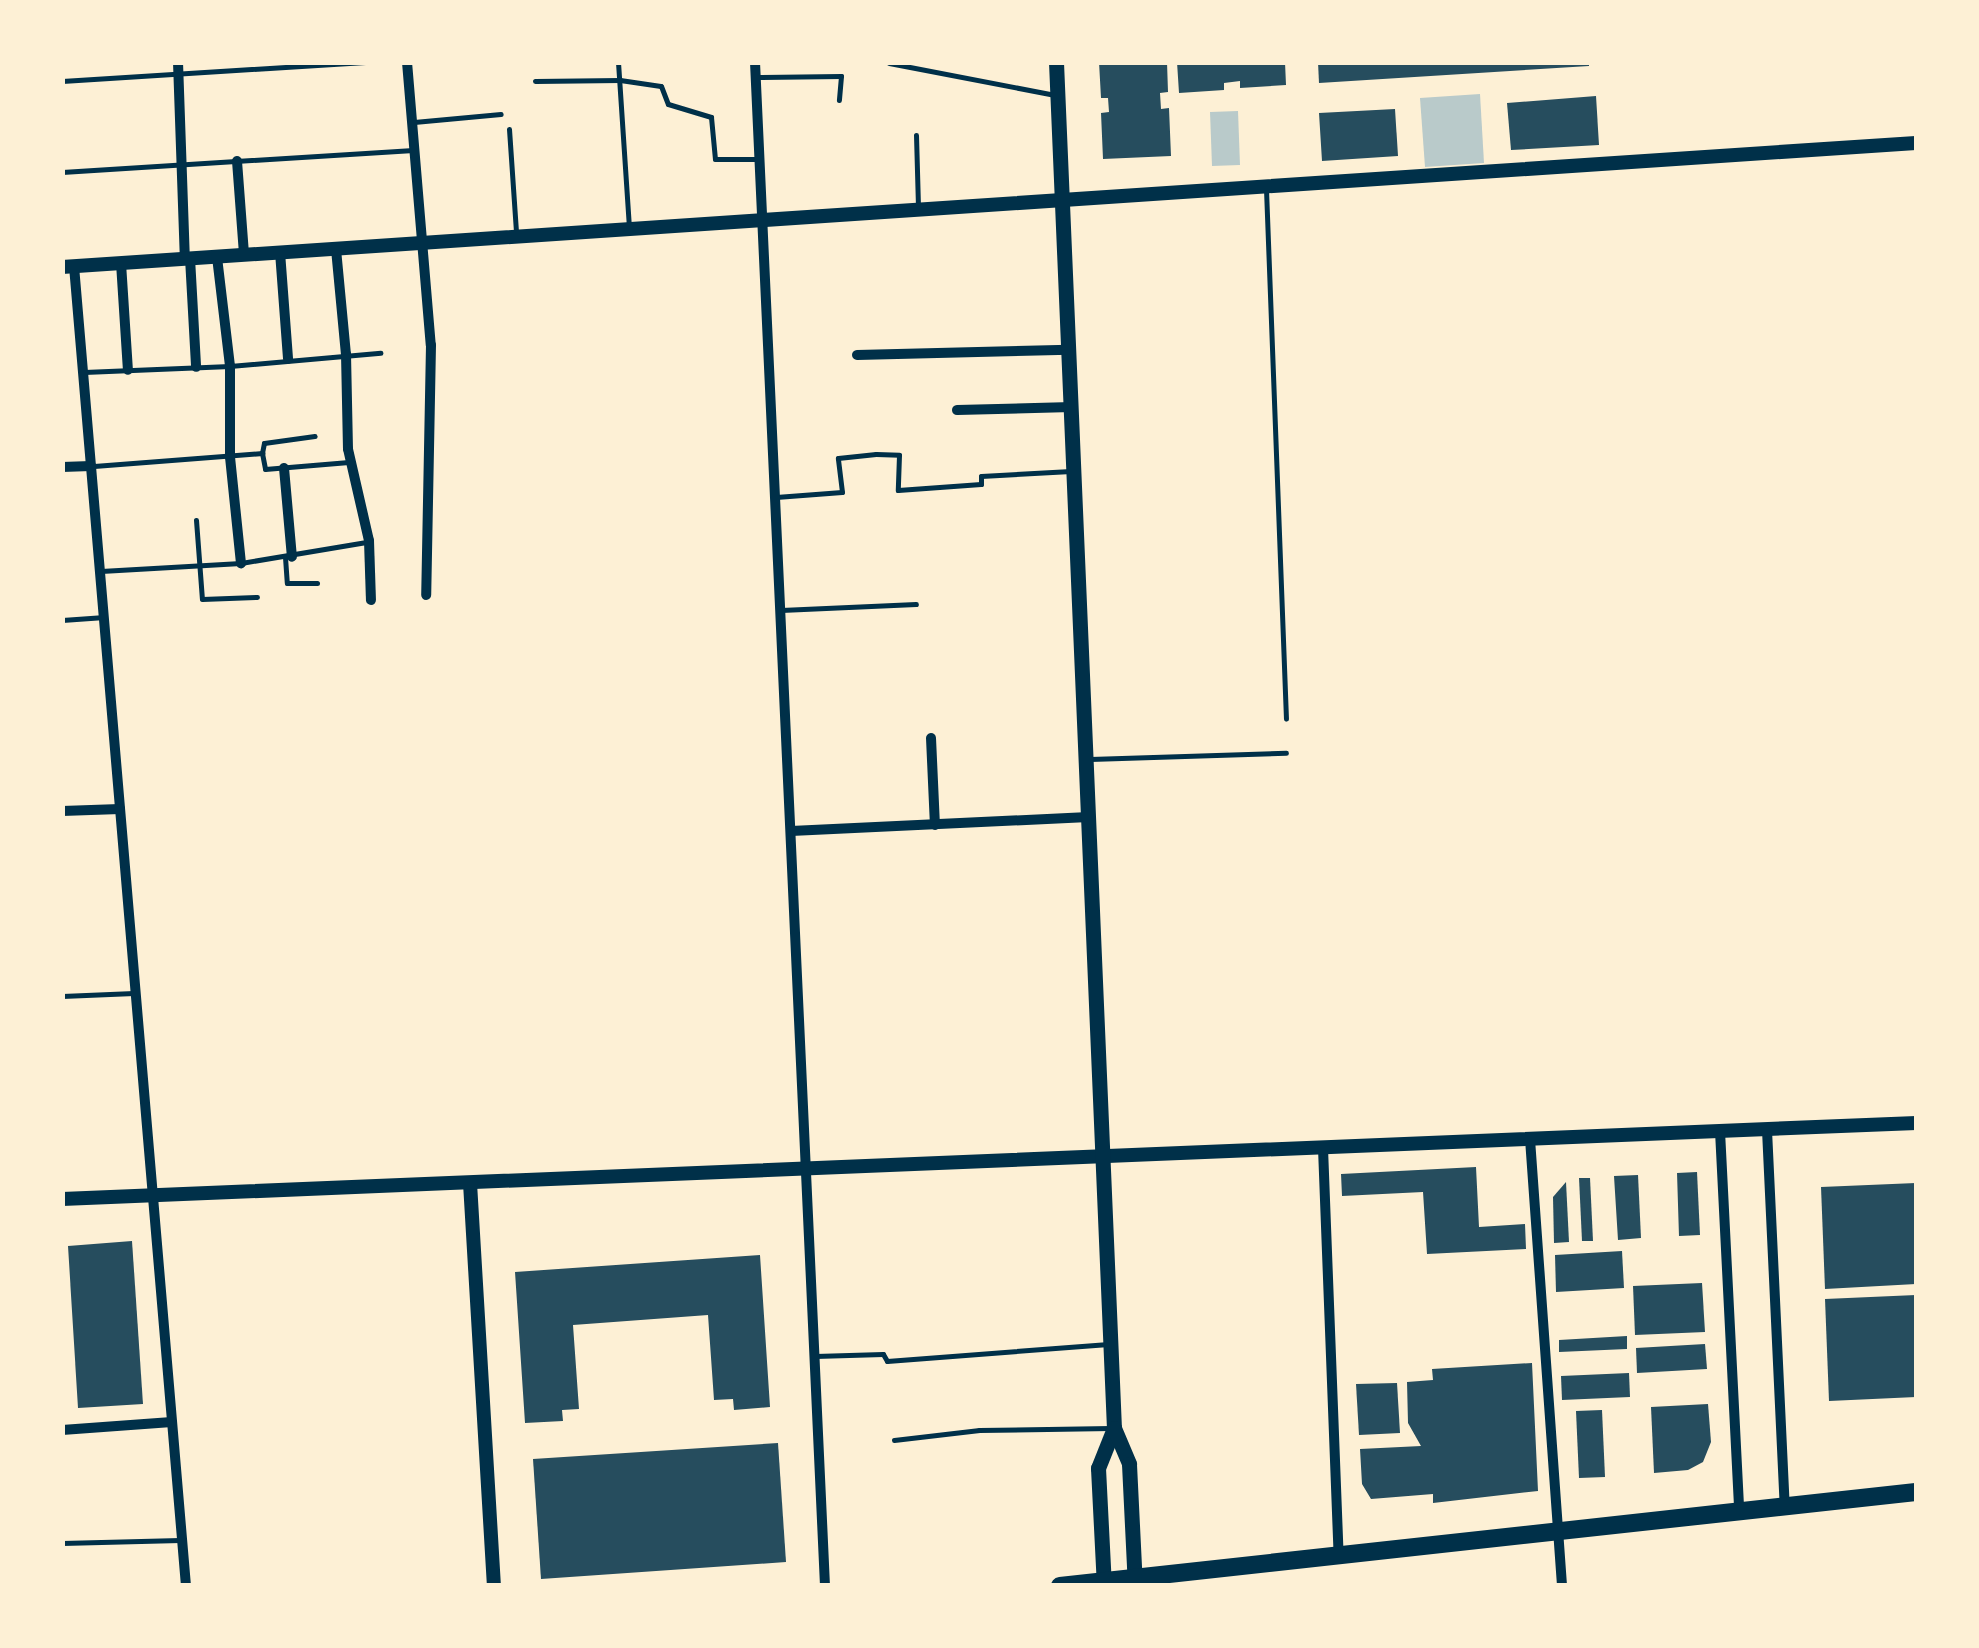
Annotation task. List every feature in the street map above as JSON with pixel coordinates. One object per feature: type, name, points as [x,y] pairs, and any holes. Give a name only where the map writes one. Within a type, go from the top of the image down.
[{"type":"main road","points":[[1056,62],[1114,1428],[1130,1464],[1135,1582]]},
{"type":"main road","points":[[1104,1583],[1098,1468],[1114,1428]]},
{"type":"main road","points":[[1060,1586],[1135,1582],[1916,1492]]},
{"type":"street","points":[[407,62],[432,345],[426,595]]},
{"type":"street","points":[[755,62],[826,1586]]},
{"type":"street","points":[[179,68],[196,367]]},
{"type":"street","points":[[186,1586],[84,372],[68,267],[1916,143]]},
{"type":"street","points":[[237,161],[244,255]]},
{"type":"street","points":[[336,248],[346,354],[349,462],[369,541],[371,600]]},
{"type":"street","points":[[280,252],[288,359]]},
{"type":"street","points":[[217,257],[230,366],[230,457],[241,563]]},
{"type":"street","points":[[122,263],[128,370]]},
{"type":"street","points":[[857,355],[1069,350]]},
{"type":"street","points":[[957,410],[1072,406]]},
{"type":"street","points":[[62,468],[91,466]]},
{"type":"street","points":[[284,468],[288,556]]},
{"type":"street","points":[[931,738],[936,824]]},
{"type":"street","points":[[62,811],[120,809]]},
{"type":"street","points":[[791,831],[1089,817]]},
{"type":"street","points":[[62,1200],[1916,1123]]},
{"type":"street","points":[[1767,1130],[1785,1506]]},
{"type":"street","points":[[1720,1132],[1739,1511]]},
{"type":"street","points":[[1530,1140],[1562,1586]]},
{"type":"street","points":[[1324,1148],[1338,1556]]},
{"type":"street","points":[[470,1183],[494,1586]]},
{"type":"street","points":[[62,1430],[172,1422]]},
{"type":"lane","points":[[62,81],[179,68],[365,62]]},
{"type":"lane","points":[[618,62],[629,228]]},
{"type":"lane","points":[[889,63],[1058,95]]},
{"type":"lane","points":[[756,77],[841,76],[839,100]]},
{"type":"lane","points":[[535,81],[620,80],[660,86],[668,104],[711,117],[715,158],[760,159]]},
{"type":"lane","points":[[411,122],[501,114]]},
{"type":"lane","points":[[509,129],[516,236]]},
{"type":"lane","points":[[916,135],[918,208]]},
{"type":"lane","points":[[62,172],[413,150]]},
{"type":"lane","points":[[1266,186],[1286,719]]},
{"type":"lane","points":[[84,372],[230,366],[380,353]]},
{"type":"lane","points":[[315,436],[264,443],[265,469],[349,462]]},
{"type":"lane","points":[[91,466],[262,454]]},
{"type":"lane","points":[[776,497],[842,492],[838,458],[876,454],[899,454],[898,490],[981,484],[981,476],[1075,470]]},
{"type":"lane","points":[[196,520],[202,598],[256,598]]},
{"type":"lane","points":[[101,570],[241,563],[369,541]]},
{"type":"lane","points":[[288,556],[288,583],[317,583]]},
{"type":"lane","points":[[781,610],[916,604]]},
{"type":"lane","points":[[62,620],[104,617]]},
{"type":"lane","points":[[1087,758],[1286,753]]},
{"type":"lane","points":[[62,996],[136,993]]},
{"type":"lane","points":[[814,1356],[883,1354],[887,1361],[1111,1344]]},
{"type":"lane","points":[[894,1440],[979,1430],[1114,1428]]},
{"type":"lane","points":[[62,1544],[182,1540]]},
{"type":"shaded area","points":[[1480,94],[1484,163],[1425,167],[1420,98]]},
{"type":"shaded area","points":[[1238,111],[1240,165],[1212,166],[1210,112]]},
{"type":"building","points":[[1099,62],[1167,62],[1168,92],[1160,93],[1161,109],[1169,108],[1171,156],[1103,159],[1101,113],[1109,112],[1108,98],[1101,98]]},
{"type":"building","points":[[1177,62],[1285,62],[1286,85],[1240,88],[1240,81],[1224,83],[1224,90],[1179,93]]},
{"type":"building","points":[[1318,62],[1589,62],[1589,66],[1319,83]]},
{"type":"building","points":[[1596,96],[1599,145],[1511,150],[1507,103]]},
{"type":"building","points":[[1395,109],[1398,156],[1322,161],[1319,113]]},
{"type":"building","points":[[1476,1167],[1479,1227],[1525,1224],[1526,1249],[1427,1254],[1423,1192],[1342,1196],[1341,1174]]},
{"type":"building","points":[[1697,1172],[1700,1235],[1679,1236],[1677,1173]]},
{"type":"building","points":[[1638,1175],[1641,1238],[1618,1240],[1614,1176]]},
{"type":"building","points":[[1579,1178],[1590,1178],[1593,1241],[1582,1241]]},
{"type":"building","points":[[1566,1182],[1569,1242],[1554,1243],[1553,1197]]},
{"type":"building","points":[[1916,1183],[1916,1284],[1825,1289],[1821,1187]]},
{"type":"building","points":[[132,1241],[143,1404],[78,1408],[68,1246]]},
{"type":"building","points":[[1622,1251],[1624,1288],[1556,1292],[1555,1255]]},
{"type":"building","points":[[760,1255],[770,1407],[734,1410],[733,1399],[714,1400],[708,1315],[573,1325],[579,1409],[562,1410],[563,1421],[525,1423],[515,1272]]},
{"type":"building","points":[[1702,1283],[1705,1332],[1635,1335],[1633,1286]]},
{"type":"building","points":[[1916,1295],[1916,1397],[1829,1401],[1825,1299]]},
{"type":"building","points":[[1627,1336],[1627,1349],[1559,1352],[1559,1340]]},
{"type":"building","points":[[1705,1344],[1707,1369],[1637,1373],[1636,1348]]},
{"type":"building","points":[[1532,1363],[1538,1491],[1433,1503],[1433,1494],[1371,1499],[1362,1484],[1360,1449],[1421,1446],[1408,1423],[1407,1382],[1433,1380],[1432,1369]]},
{"type":"building","points":[[1629,1373],[1630,1397],[1562,1400],[1561,1376]]},
{"type":"building","points":[[1397,1383],[1400,1433],[1359,1435],[1356,1384]]},
{"type":"building","points":[[1708,1404],[1711,1442],[1703,1462],[1688,1470],[1654,1473],[1651,1407]]},
{"type":"building","points":[[1602,1410],[1605,1477],[1579,1478],[1576,1411]]},
{"type":"building","points":[[778,1443],[786,1562],[541,1579],[533,1459]]}]
